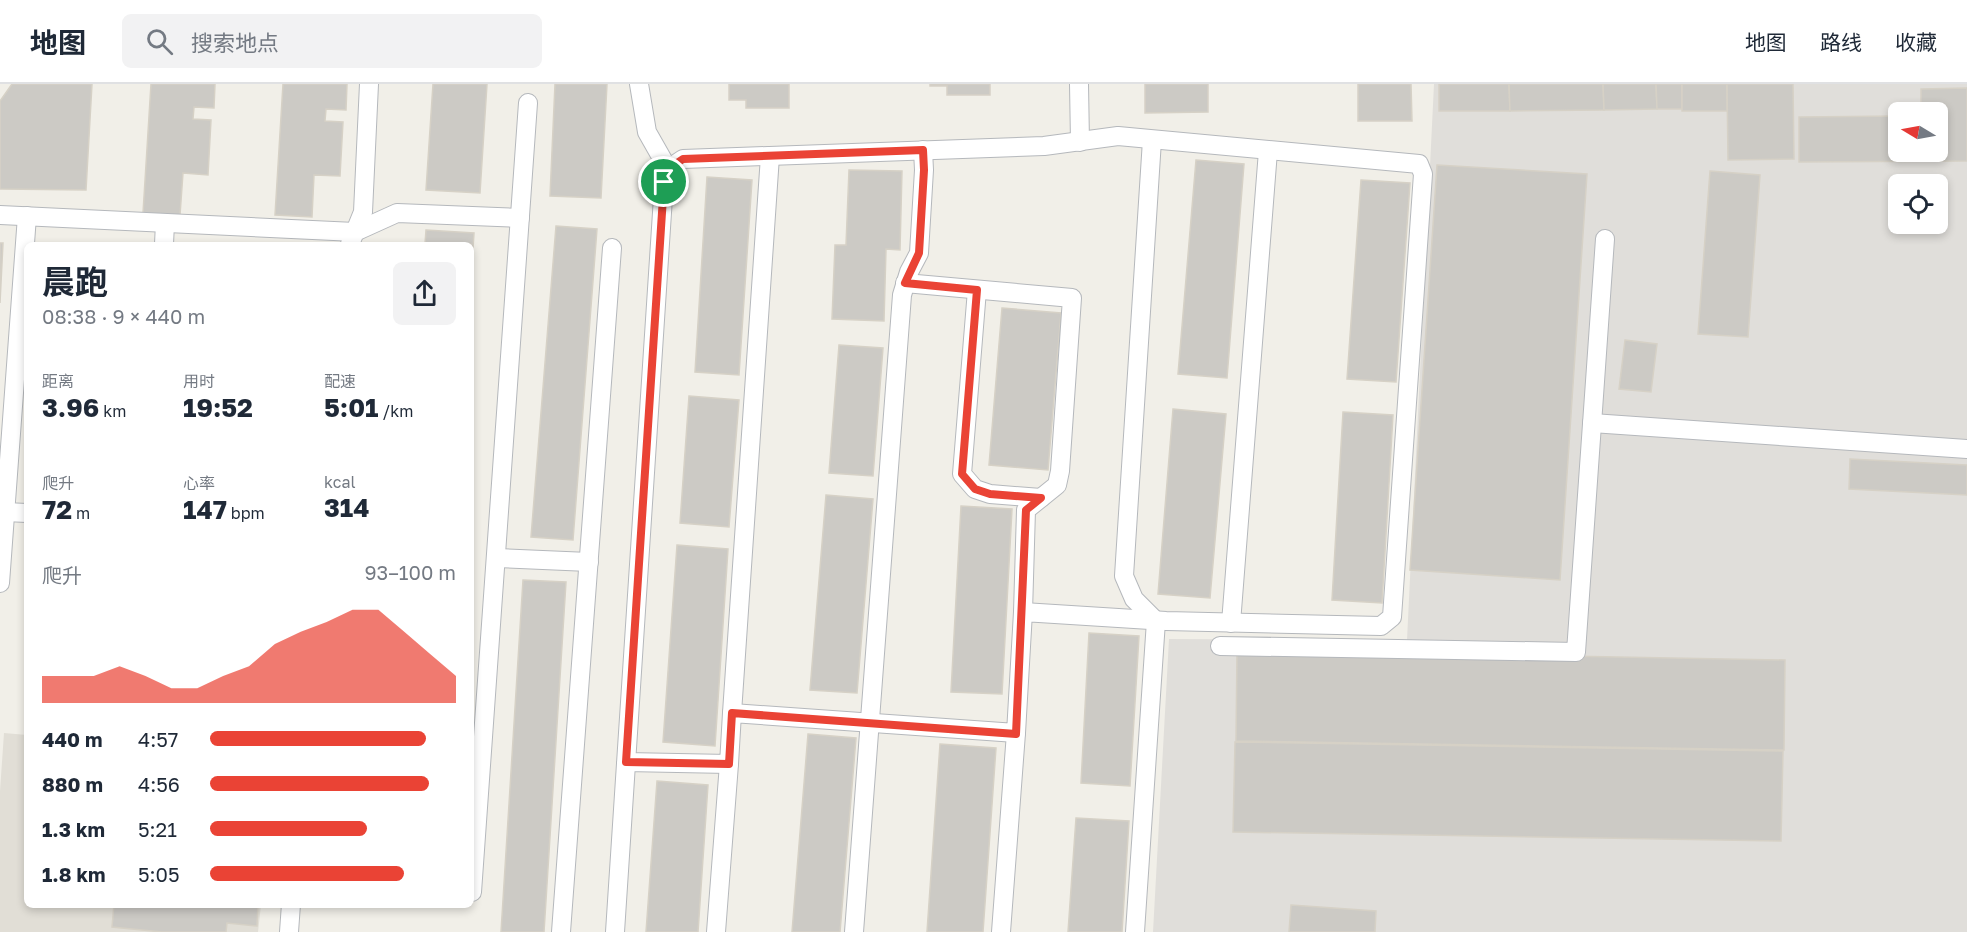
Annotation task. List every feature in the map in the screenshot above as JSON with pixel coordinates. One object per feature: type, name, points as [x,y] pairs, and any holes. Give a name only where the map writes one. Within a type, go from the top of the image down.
[{"type":"lane","points":[[352,238],[363,212],[369,84]]},
{"type":"lane","points":[[615,932],[663,194],[668,169],[646,132],[639,84]]},
{"type":"lane","points":[[1079,84],[1080,142]]},
{"type":"lane","points":[[474,864],[528,104]]},
{"type":"lane","points":[[668,169],[683,159],[1044,146],[1118,136],[1419,164],[1423,174],[1392,617],[1382,626],[1156,621],[1023,612]]},
{"type":"lane","points":[[1135,932],[1156,621],[1134,599],[1124,576],[1152,140]]},
{"type":"lane","points":[[854,932],[902,295],[919,253],[923,150]]},
{"type":"lane","points":[[1231,623],[1268,151]]},
{"type":"lane","points":[[716,932],[770,156]]},
{"type":"lane","points":[[0,215],[165,223],[253,236],[352,238],[397,213],[520,218]]},
{"type":"lane","points":[[25,242],[27,216]]},
{"type":"lane","points":[[164,242],[165,223]]},
{"type":"lane","points":[[1220,646],[1576,652],[1605,239]]},
{"type":"lane","points":[[561,932],[612,248]]},
{"type":"lane","points":[[0,583],[24,256]]},
{"type":"lane","points":[[905,283],[1072,298],[1060,471],[1057,485],[1026,510],[1016,734],[1001,932]]},
{"type":"lane","points":[[977,290],[962,474],[975,489],[990,494],[1041,498]]},
{"type":"lane","points":[[1592,423],[1967,449]]},
{"type":"lane","points":[[5,512],[24,513]]},
{"type":"lane","points":[[496,558],[589,562]]},
{"type":"lane","points":[[732,713],[1016,734]]},
{"type":"lane","points":[[626,762],[729,764]]},
{"type":"lane","points":[[289,932],[291,908]]},
{"type":"shaded area","points":[[1434,84],[1967,84],[1967,932],[1153,932],[1169,639],[1407,640]]},
{"type":"shaded area","points":[[4,733],[24,735],[24,908],[261,908],[258,932],[0,932],[0,791]]},
{"type":"building","points":[[12,84],[92,84],[86,190],[0,189],[0,101]]},
{"type":"building","points":[[151,84],[215,84],[214,108],[194,107],[193,119],[211,120],[208,175],[183,173],[180,215],[143,213]]},
{"type":"building","points":[[283,84],[347,84],[346,110],[326,109],[325,121],[343,122],[340,176],[314,175],[312,217],[275,215]]},
{"type":"building","points":[[433,84],[487,84],[480,193],[426,190]]},
{"type":"building","points":[[555,84],[607,84],[601,198],[550,196]]},
{"type":"building","points":[[729,84],[789,84],[789,108],[746,108],[746,100],[729,100]]},
{"type":"building","points":[[930,84],[990,84],[990,95],[947,95],[947,86],[930,86]]},
{"type":"building","points":[[1145,84],[1208,84],[1208,112],[1145,113]]},
{"type":"building","points":[[1358,84],[1411,84],[1412,121],[1358,121]]},
{"type":"building","points":[[1439,84],[1509,84],[1510,111],[1439,111]]},
{"type":"building","points":[[1509,84],[1603,84],[1604,110],[1510,111]]},
{"type":"building","points":[[1603,84],[1656,84],[1657,109],[1604,110]]},
{"type":"building","points":[[1656,84],[1682,84],[1682,109],[1657,109]]},
{"type":"building","points":[[1682,84],[1727,84],[1727,111],[1682,111]]},
{"type":"building","points":[[1727,84],[1793,84],[1794,159],[1728,160]]},
{"type":"building","points":[[1967,88],[1967,161],[1948,161],[1948,102],[1921,102],[1921,89]]},
{"type":"building","points":[[1888,116],[1888,161],[1799,162],[1799,117]]},
{"type":"building","points":[[1196,160],[1244,164],[1227,378],[1178,374]]},
{"type":"building","points":[[1437,165],[1587,174],[1560,580],[1410,570]]},
{"type":"building","points":[[849,170],[902,171],[900,250],[886,249],[884,321],[832,319],[835,245],[846,245]]},
{"type":"building","points":[[1710,171],[1760,175],[1748,337],[1698,334]]},
{"type":"building","points":[[707,177],[752,180],[739,375],[695,372]]},
{"type":"building","points":[[1361,180],[1410,183],[1396,382],[1347,379]]},
{"type":"building","points":[[556,226],[597,229],[573,540],[531,537]]},
{"type":"building","points":[[426,230],[474,233],[473,242],[425,242]]},
{"type":"building","points":[[0,243],[3,243],[0,303]]},
{"type":"building","points":[[1002,308],[1061,313],[1048,470],[989,465]]},
{"type":"building","points":[[1625,340],[1657,344],[1651,392],[1619,389]]},
{"type":"building","points":[[839,345],[883,348],[873,476],[829,473]]},
{"type":"building","points":[[689,396],[739,400],[729,527],[680,523]]},
{"type":"building","points":[[1173,409],[1226,414],[1210,598],[1158,594]]},
{"type":"building","points":[[1343,412],[1393,415],[1382,603],[1332,600]]},
{"type":"building","points":[[1850,459],[1967,465],[1967,495],[1849,489]]},
{"type":"building","points":[[826,495],[873,499],[857,693],[810,690]]},
{"type":"building","points":[[961,506],[1012,509],[1002,694],[951,692]]},
{"type":"building","points":[[677,545],[728,549],[715,746],[663,742]]},
{"type":"building","points":[[523,580],[566,582],[544,932],[501,932]]},
{"type":"building","points":[[1089,633],[1139,636],[1130,786],[1081,783]]},
{"type":"building","points":[[1237,650],[1785,660],[1784,750],[1236,741]]},
{"type":"building","points":[[808,734],[856,738],[840,932],[792,932]]},
{"type":"building","points":[[1235,742],[1783,751],[1781,841],[1233,832]]},
{"type":"building","points":[[940,744],[996,748],[983,932],[927,932]]},
{"type":"building","points":[[657,781],[708,785],[698,932],[646,932]]},
{"type":"building","points":[[1076,818],[1129,821],[1122,932],[1068,932]]},
{"type":"building","points":[[1291,905],[1376,911],[1375,932],[1289,932]]},
{"type":"building","points":[[114,908],[258,908],[257,926],[227,923],[226,932],[162,932],[112,927]]},
{"type":"route","points":[[923,150],[919,253],[905,283],[977,290],[962,474],[975,489],[990,494],[1041,498],[1026,510],[1016,734],[732,713],[729,764],[626,762],[664,182],[668,169],[683,159],[923,150]]}]
